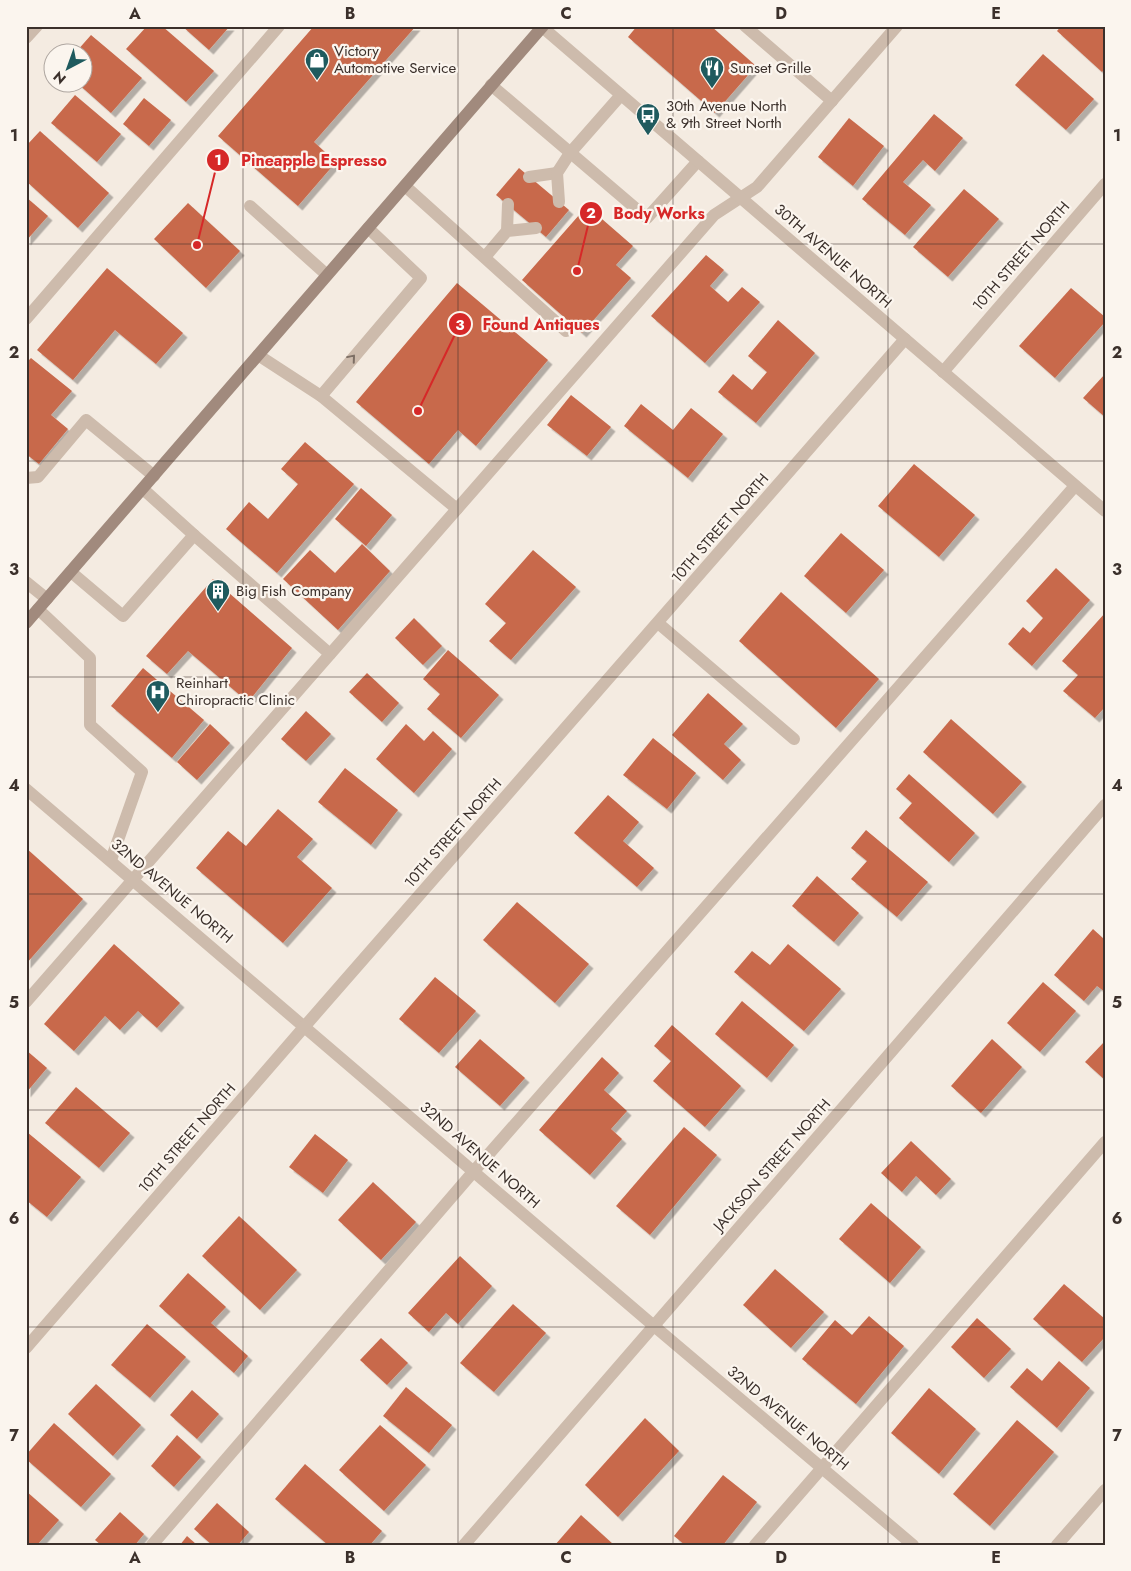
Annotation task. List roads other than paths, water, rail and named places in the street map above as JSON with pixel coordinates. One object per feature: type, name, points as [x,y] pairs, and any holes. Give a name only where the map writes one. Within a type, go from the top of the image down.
[{"type":"main road","points":[[26,623],[542,27]]},
{"type":"street","points":[[26,38],[36,26]]},
{"type":"street","points":[[26,319],[279,26]]},
{"type":"street","points":[[745,26],[832,101]]},
{"type":"street","points":[[26,1002],[714,214],[757,187],[897,26]]},
{"type":"street","name":"30TH AVENUE NORTH","points":[[542,27],[1105,511]]},
{"type":"street","points":[[492,85],[647,218],[698,161]]},
{"type":"street","points":[[559,202],[557,173],[570,153],[621,95]]},
{"type":"street","points":[[529,177],[557,173]]},
{"type":"street","name":"10TH STREET NORTH","points":[[943,372],[1105,184]]},
{"type":"street","points":[[405,186],[566,331]]},
{"type":"street","points":[[485,257],[508,231],[508,204]]},
{"type":"street","points":[[250,206],[327,275]]},
{"type":"street","points":[[321,396],[420,278],[368,228]]},
{"type":"street","points":[[508,231],[536,228]]},
{"type":"street","name":"10TH STREET NORTH","points":[[26,1348],[905,339]]},
{"type":"street","points":[[258,355],[321,396],[456,509]]},
{"type":"street","points":[[26,478],[38,477],[86,420],[154,476]]},
{"type":"street","points":[[152,1545],[474,1171],[1075,486]]},
{"type":"street","points":[[143,488],[330,654]]},
{"type":"street","points":[[71,572],[123,616],[194,535]]},
{"type":"street","points":[[26,582],[47,599]]},
{"type":"street","points":[[38,609],[90,658],[90,725],[142,772],[110,860]]},
{"type":"street","points":[[658,623],[794,739]]},
{"type":"street","name":"32ND AVENUE NORTH","points":[[26,788],[654,1326],[913,1545]]},
{"type":"street","name":"JACKSON STREET NORTH","points":[[464,1545],[1105,805]]},
{"type":"street","points":[[755,1545],[1105,1142]]},
{"type":"street","points":[[1056,1545],[1105,1490]]},
{"type":"place","name":"Victory Automotive Service","points":[[317,81]]},
{"type":"place","name":"Sunset Grille","points":[[712,89]]},
{"type":"place","name":"30th Avenue North & 9th Street North","points":[[648,136]]},
{"type":"place","name":"Pineapple Espresso","points":[[197,245]]},
{"type":"place","name":"Body Works","points":[[577,271]]},
{"type":"place","name":"Found Antiques","points":[[418,411]]},
{"type":"place","name":"Big Fish Company","points":[[218,612]]},
{"type":"place","name":"Reinhart Chiropractic Clinic","points":[[158,713]]}]
